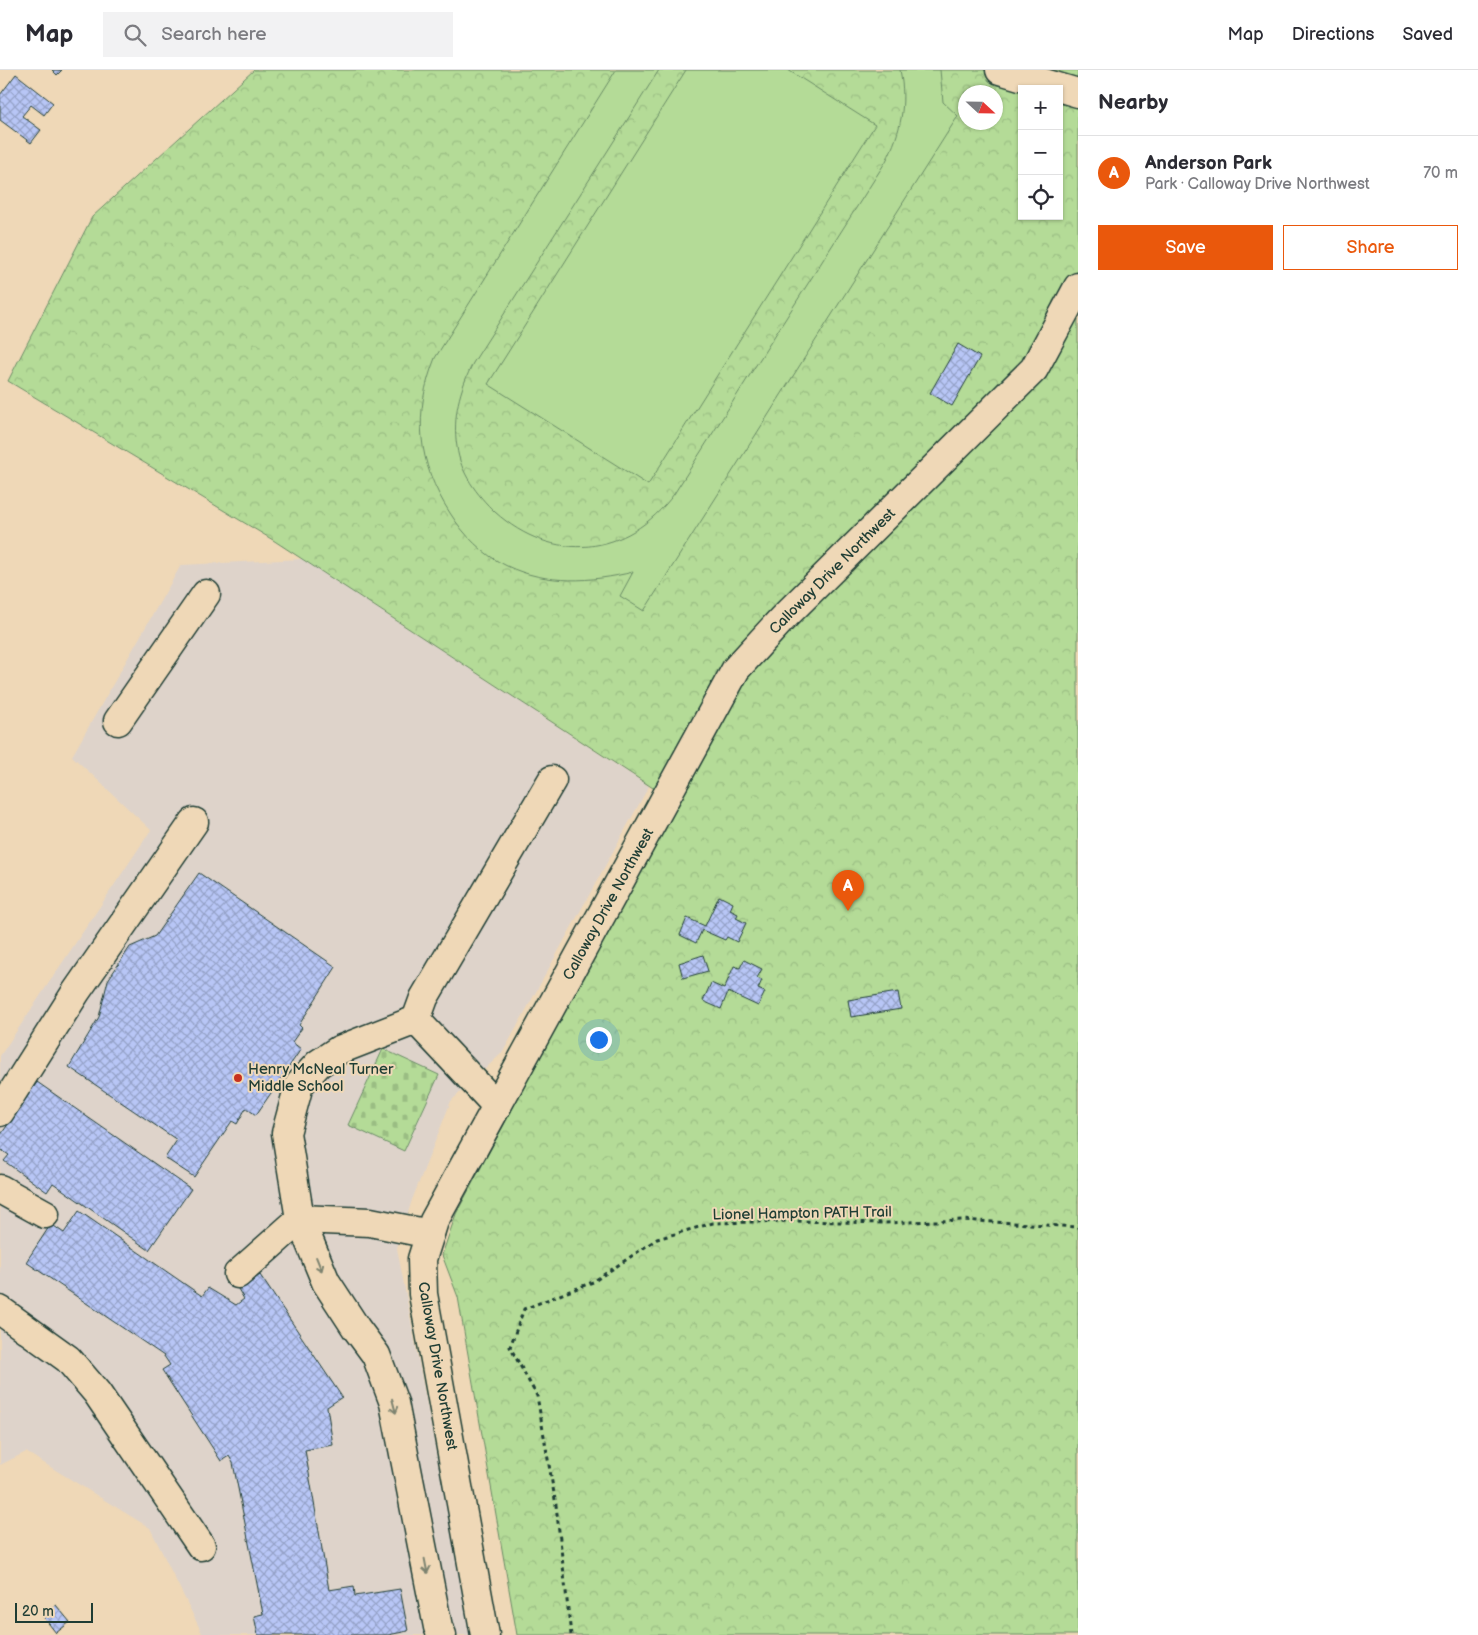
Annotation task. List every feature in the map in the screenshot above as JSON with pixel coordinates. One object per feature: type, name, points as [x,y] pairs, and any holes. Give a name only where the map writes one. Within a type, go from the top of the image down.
[{"type":"street","points":[[1000,70],[1078,93]]},
{"type":"street","name":"Calloway Drive Northwest","points":[[485,1635],[423,1294],[422,1259],[434,1221],[736,669],[782,619],[1034,369],[1078,287]]},
{"type":"street","points":[[118,721],[206,594]]},
{"type":"street","points":[[442,1635],[438,1627],[394,1403],[376,1355],[326,1282],[300,1219],[286,1133],[298,1084],[318,1064],[339,1050],[416,1020],[424,998],[552,780]]},
{"type":"street","points":[[0,1112],[76,992],[194,822]]},
{"type":"street","points":[[416,1020],[497,1106]]},
{"type":"street","points":[[0,1189],[45,1214]]},
{"type":"street","points":[[238,1274],[300,1219],[370,1222],[430,1234]]},
{"type":"street","points":[[0,1310],[68,1359],[97,1393],[201,1546]]},
{"type":"path","name":"Lionel Hampton PATH Trail","points":[[571,1635],[556,1505],[537,1396],[510,1347],[524,1309],[593,1282],[657,1239],[713,1223],[796,1221],[884,1223],[962,1220],[1078,1227]]},
{"type":"shaded area","name":"Henry McNeal Turner Middle School","points":[[302,559],[649,786],[503,1052],[451,1101],[412,1200],[397,1248],[471,1635],[203,1635],[150,1528],[26,1452],[0,1465],[0,1056],[151,830],[72,756],[181,565]]},
{"type":"green space","points":[[254,70],[1078,70],[1078,1635],[517,1635],[458,1297],[442,1255],[456,1214],[676,803],[273,540],[8,381],[92,217]]},
{"type":"green space","points":[[616,70],[659,70],[473,363],[464,383],[456,414],[456,436],[459,456],[470,482],[495,512],[517,529],[541,540],[565,546],[589,546],[612,541],[634,531],[655,515],[674,494],[886,161],[896,139],[903,106],[900,70],[940,70],[943,102],[958,116],[644,611],[620,596],[633,572],[602,578],[570,580],[554,579],[522,572],[490,556],[461,529],[439,494],[425,456],[422,437],[423,399],[435,358]]},
{"type":"green space","points":[[686,70],[788,70],[875,125],[648,485],[488,384]]},
{"type":"green space","points":[[383,1049],[439,1075],[404,1151],[348,1125]]},
{"type":"building","points":[[52,70],[62,70],[57,75]]},
{"type":"building","points":[[16,74],[53,103],[44,115],[31,105],[22,116],[41,130],[31,143],[0,120],[0,95]]},
{"type":"building","points":[[958,344],[980,357],[952,406],[930,393]]},
{"type":"building","points":[[199,873],[336,967],[299,1025],[302,1028],[292,1042],[301,1049],[256,1115],[246,1108],[237,1124],[232,1121],[194,1177],[165,1158],[177,1140],[69,1067],[99,1017],[108,980],[130,947],[155,936]]},
{"type":"building","points":[[719,896],[733,903],[730,910],[738,914],[736,918],[746,923],[737,942],[727,937],[725,940],[702,930],[696,943],[680,935],[687,918],[705,926]]},
{"type":"building","points":[[703,955],[708,971],[683,978],[679,963]]},
{"type":"building","points":[[744,960],[762,969],[757,978],[762,980],[758,989],[765,992],[758,1006],[728,992],[721,1009],[703,1001],[711,983],[724,989],[734,966],[740,968]]},
{"type":"building","points":[[898,992],[901,1009],[851,1017],[848,1000]]},
{"type":"building","points":[[37,1082],[191,1189],[149,1250],[53,1183],[47,1192],[4,1161],[9,1155],[0,1149],[0,1136]]},
{"type":"building","points":[[79,1211],[202,1296],[208,1288],[236,1305],[244,1299],[238,1289],[260,1275],[342,1397],[327,1407],[333,1445],[305,1450],[329,1590],[354,1586],[355,1596],[400,1589],[408,1631],[388,1635],[258,1635],[254,1616],[263,1614],[233,1463],[229,1456],[221,1461],[162,1370],[170,1365],[164,1356],[26,1262],[51,1224],[64,1233]]},
{"type":"building","points":[[56,1605],[70,1622],[56,1633],[42,1615]]},
{"type":"place","name":"Anderson Park","points":[[848,911]]},
{"type":"place","name":"Henry McNeal Turner Middle School","points":[[238,1078]]}]
